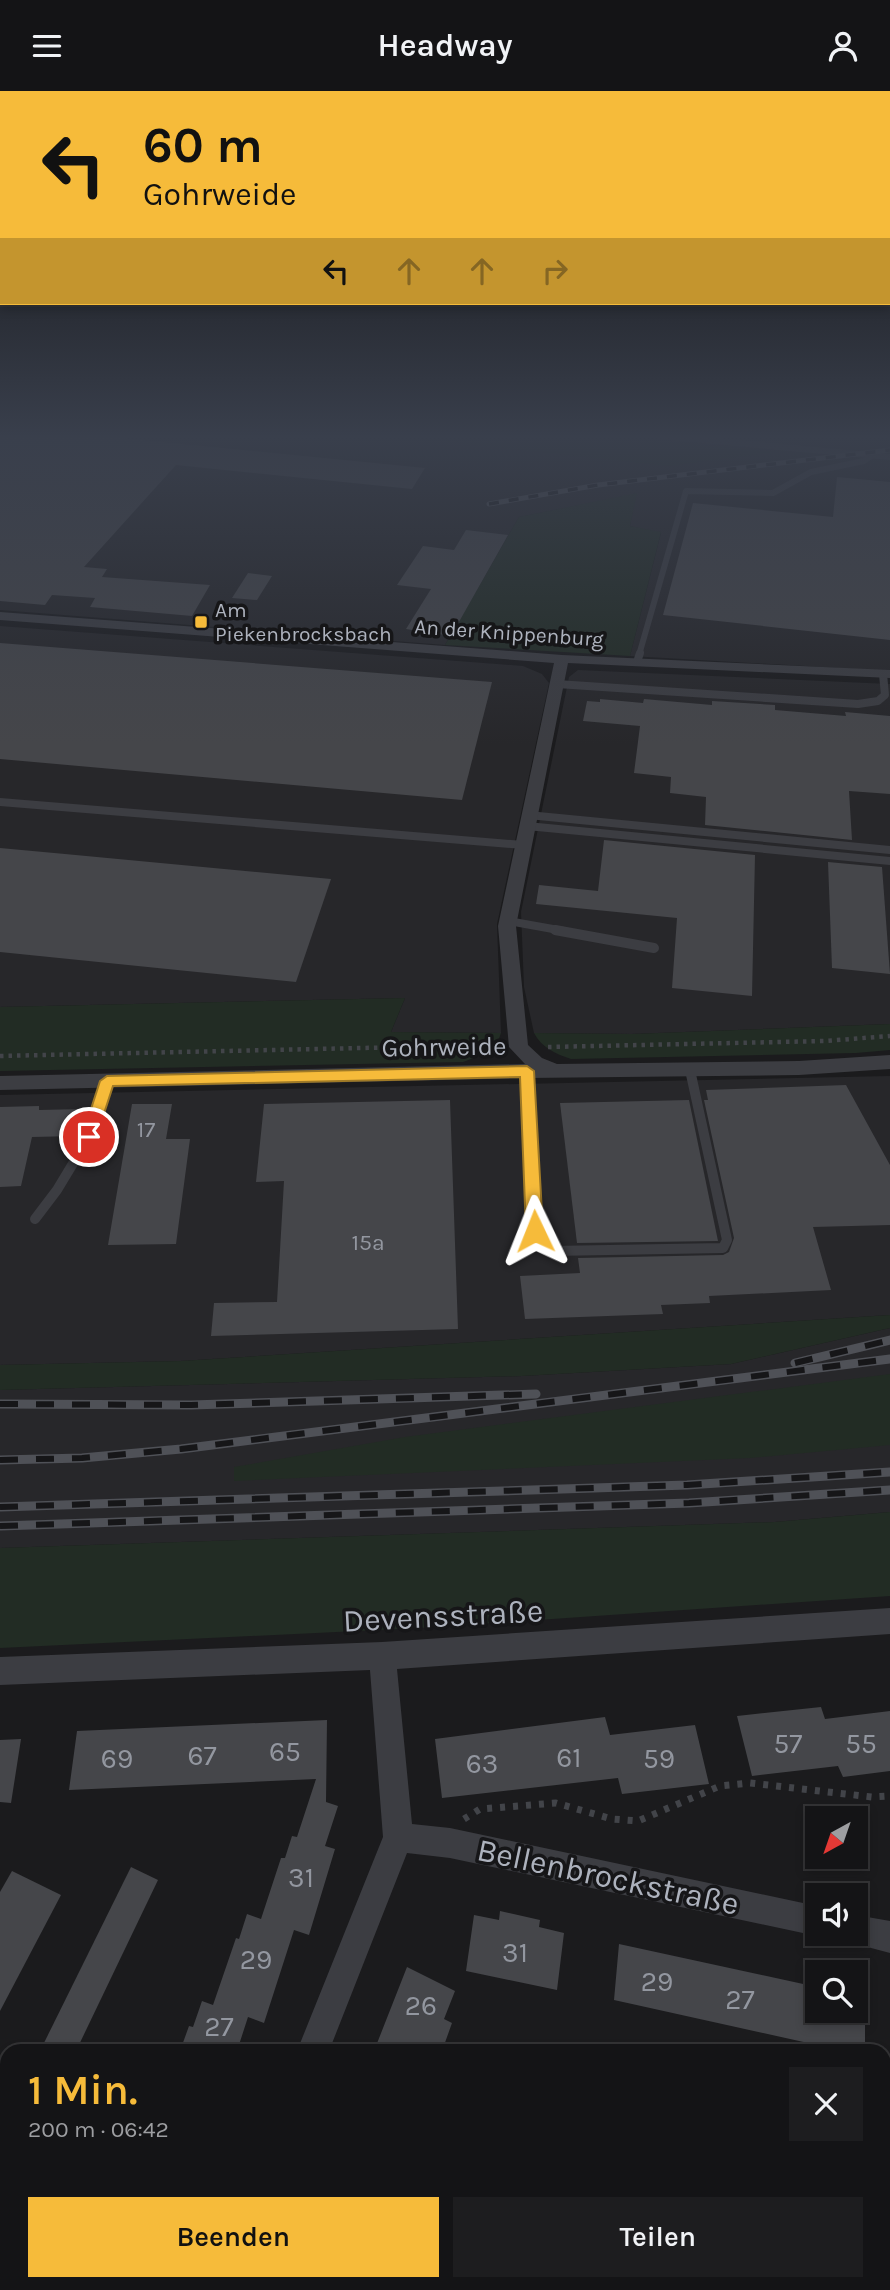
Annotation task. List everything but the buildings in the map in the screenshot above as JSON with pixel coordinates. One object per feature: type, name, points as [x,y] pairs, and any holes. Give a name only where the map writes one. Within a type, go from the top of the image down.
[{"type":"street","name":"An der Knippenburg","points":[[0,616],[562,659],[887,674]]},
{"type":"street","points":[[556,1071],[535,1063],[519,1047],[508,921],[562,659]]},
{"type":"street","name":"Gohrweide","points":[[0,1083],[527,1071],[799,1068],[890,1062]]},
{"type":"street","name":"Devensstraße","points":[[0,1671],[383,1656],[890,1621]]},
{"type":"street","points":[[316,2044],[398,1837],[383,1656]]},
{"type":"street","name":"Bellenbrockstraße","points":[[398,1837],[450,1843],[805,1918]]},
{"type":"street","points":[[868,1932],[890,1937]]},
{"type":"lane","points":[[637,662],[672,539]]},
{"type":"lane","points":[[557,684],[858,704],[878,701],[885,695],[887,674]]},
{"type":"lane","points":[[0,802],[523,845]]},
{"type":"lane","points":[[528,820],[890,849]]},
{"type":"lane","points":[[528,820],[890,861]]},
{"type":"lane","points":[[508,921],[654,948]]},
{"type":"lane","points":[[527,1071],[535,1231],[544,1246],[552,1251],[723,1248],[727,1240],[690,1070]]},
{"type":"lane","points":[[35,1219],[57,1190],[89,1137],[107,1081]]},
{"type":"path","points":[[564,1047],[825,1041],[890,1036]]},
{"type":"path","name":"Gohrweide","points":[[0,1056],[437,1048],[469,1044]]},
{"type":"path","points":[[450,1843],[467,1815],[480,1809],[526,1804],[556,1803],[612,1819],[638,1821],[720,1786],[750,1783],[850,1795],[890,1796]]},
{"type":"shaded area","points":[[0,539],[507,539],[445,645],[0,610]]},
{"type":"shaded area","points":[[507,539],[659,539],[630,656],[445,645]]},
{"type":"shaded area","points":[[660,539],[890,539],[890,671],[630,656]]},
{"type":"shaded area","points":[[0,626],[523,666],[542,674],[549,683],[497,924],[501,1033],[391,1032],[405,998],[0,1007]]},
{"type":"shaded area","points":[[578,670],[890,684],[890,1024],[632,1034],[534,1033],[524,987],[521,912],[569,677]]},
{"type":"shaded area","points":[[405,998],[391,1032],[501,1033],[491,1049],[463,1062],[0,1071],[0,1007]]},
{"type":"shaded area","points":[[890,1024],[890,1050],[856,1053],[571,1059],[550,1050],[534,1033],[632,1034]]},
{"type":"shaded area","points":[[890,1076],[890,1315],[181,1361],[0,1365],[0,1095]]},
{"type":"shaded area","points":[[890,1315],[890,1328],[731,1364],[522,1376],[0,1390],[0,1365],[181,1361]]},
{"type":"shaded area","points":[[890,1328],[890,1512],[775,1522],[0,1548],[0,1390],[522,1376],[731,1364]]},
{"type":"shaded area","points":[[890,1374],[890,1445],[750,1458],[234,1481],[234,1467],[405,1437]]},
{"type":"shaded area","points":[[890,1512],[890,1596],[419,1628],[0,1648],[0,1548],[775,1522]]},
{"type":"railway","points":[[795,1363],[890,1340]]},
{"type":"railway","points":[[0,1460],[82,1458],[181,1449],[890,1359]]},
{"type":"railway","points":[[0,1404],[191,1405],[536,1394]]},
{"type":"railway","points":[[0,1507],[687,1485],[890,1472]]},
{"type":"railway","points":[[0,1526],[689,1503],[890,1490]]},
{"type":"place","name":"Am Piekenbrocksbach","points":[[201,622]]},
{"type":"route","points":[[89,1137],[107,1081],[527,1071],[535,1231]]}]
